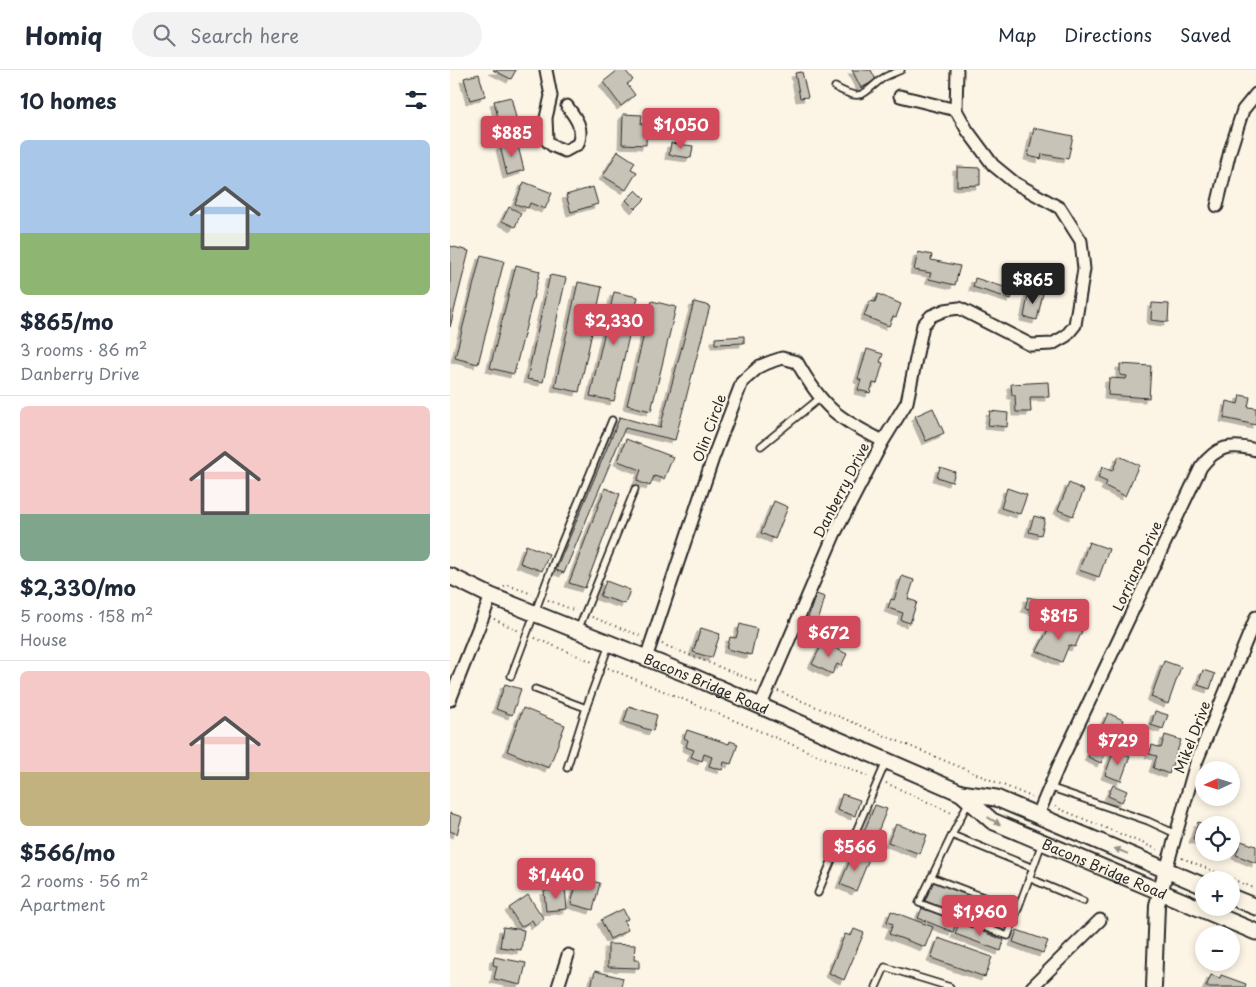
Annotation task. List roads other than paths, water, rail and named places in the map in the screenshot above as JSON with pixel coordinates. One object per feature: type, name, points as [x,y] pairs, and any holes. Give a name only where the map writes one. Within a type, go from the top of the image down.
[{"type":"main road","name":"Bacons Bridge Road","points":[[450,576],[491,596],[610,643],[887,760],[965,797],[992,821],[1256,932]]},
{"type":"main road","name":"Bacons Bridge Road","points":[[965,797],[996,798],[1037,817],[1195,882]]},
{"type":"main road","points":[[1240,901],[1256,907]]},
{"type":"street","points":[[546,70],[550,96],[546,118],[547,141],[552,146],[565,151],[578,144],[580,131],[579,124],[567,106]]},
{"type":"street","points":[[900,96],[956,110],[956,70]]},
{"type":"street","points":[[1217,206],[1230,151],[1244,110],[1256,94]]},
{"type":"street","name":"Danberry Drive","points":[[760,706],[786,652],[818,568],[883,441],[907,402],[923,325],[931,316],[945,310],[959,308],[1031,345],[1052,344],[1066,336],[1075,325],[1084,269],[1081,241],[1060,208],[1015,183],[993,164],[967,130],[956,110]]},
{"type":"street","name":"Olin Circle","points":[[646,658],[742,382],[760,366],[782,358],[797,362],[820,398],[844,421],[883,441]]},
{"type":"street","name":"Lorriane Drive","points":[[1037,817],[1049,787],[1200,467],[1219,448],[1234,446],[1256,450]]},
{"type":"street","points":[[450,700],[491,596]]},
{"type":"street","name":"Mikel Drive","points":[[1166,870],[1196,763],[1256,617]]},
{"type":"street","points":[[1154,987],[1160,892],[1166,870]]},
{"type":"street","points":[[1038,985],[1100,920]]},
{"type":"street","points":[[558,987],[568,955]]},
{"type":"lane","points":[[835,87],[847,93],[857,95],[866,93],[884,78],[901,70]]},
{"type":"lane","points":[[760,446],[820,398]]},
{"type":"lane","points":[[511,676],[540,597],[612,420]]},
{"type":"lane","points":[[578,630],[635,489]]},
{"type":"lane","points":[[567,768],[586,708],[610,643]]},
{"type":"lane","points":[[536,688],[586,708]]},
{"type":"lane","points":[[818,893],[834,855],[853,838],[887,760]]},
{"type":"lane","points":[[1049,787],[1148,821],[1176,834]]},
{"type":"lane","points":[[965,797],[961,816],[918,903],[1008,936],[1042,843]]},
{"type":"lane","points":[[952,835],[1033,868]]},
{"type":"lane","points":[[931,877],[1017,910]]},
{"type":"lane","points":[[1030,878],[1083,900]]},
{"type":"lane","points":[[876,987],[885,967],[950,987]]}]
